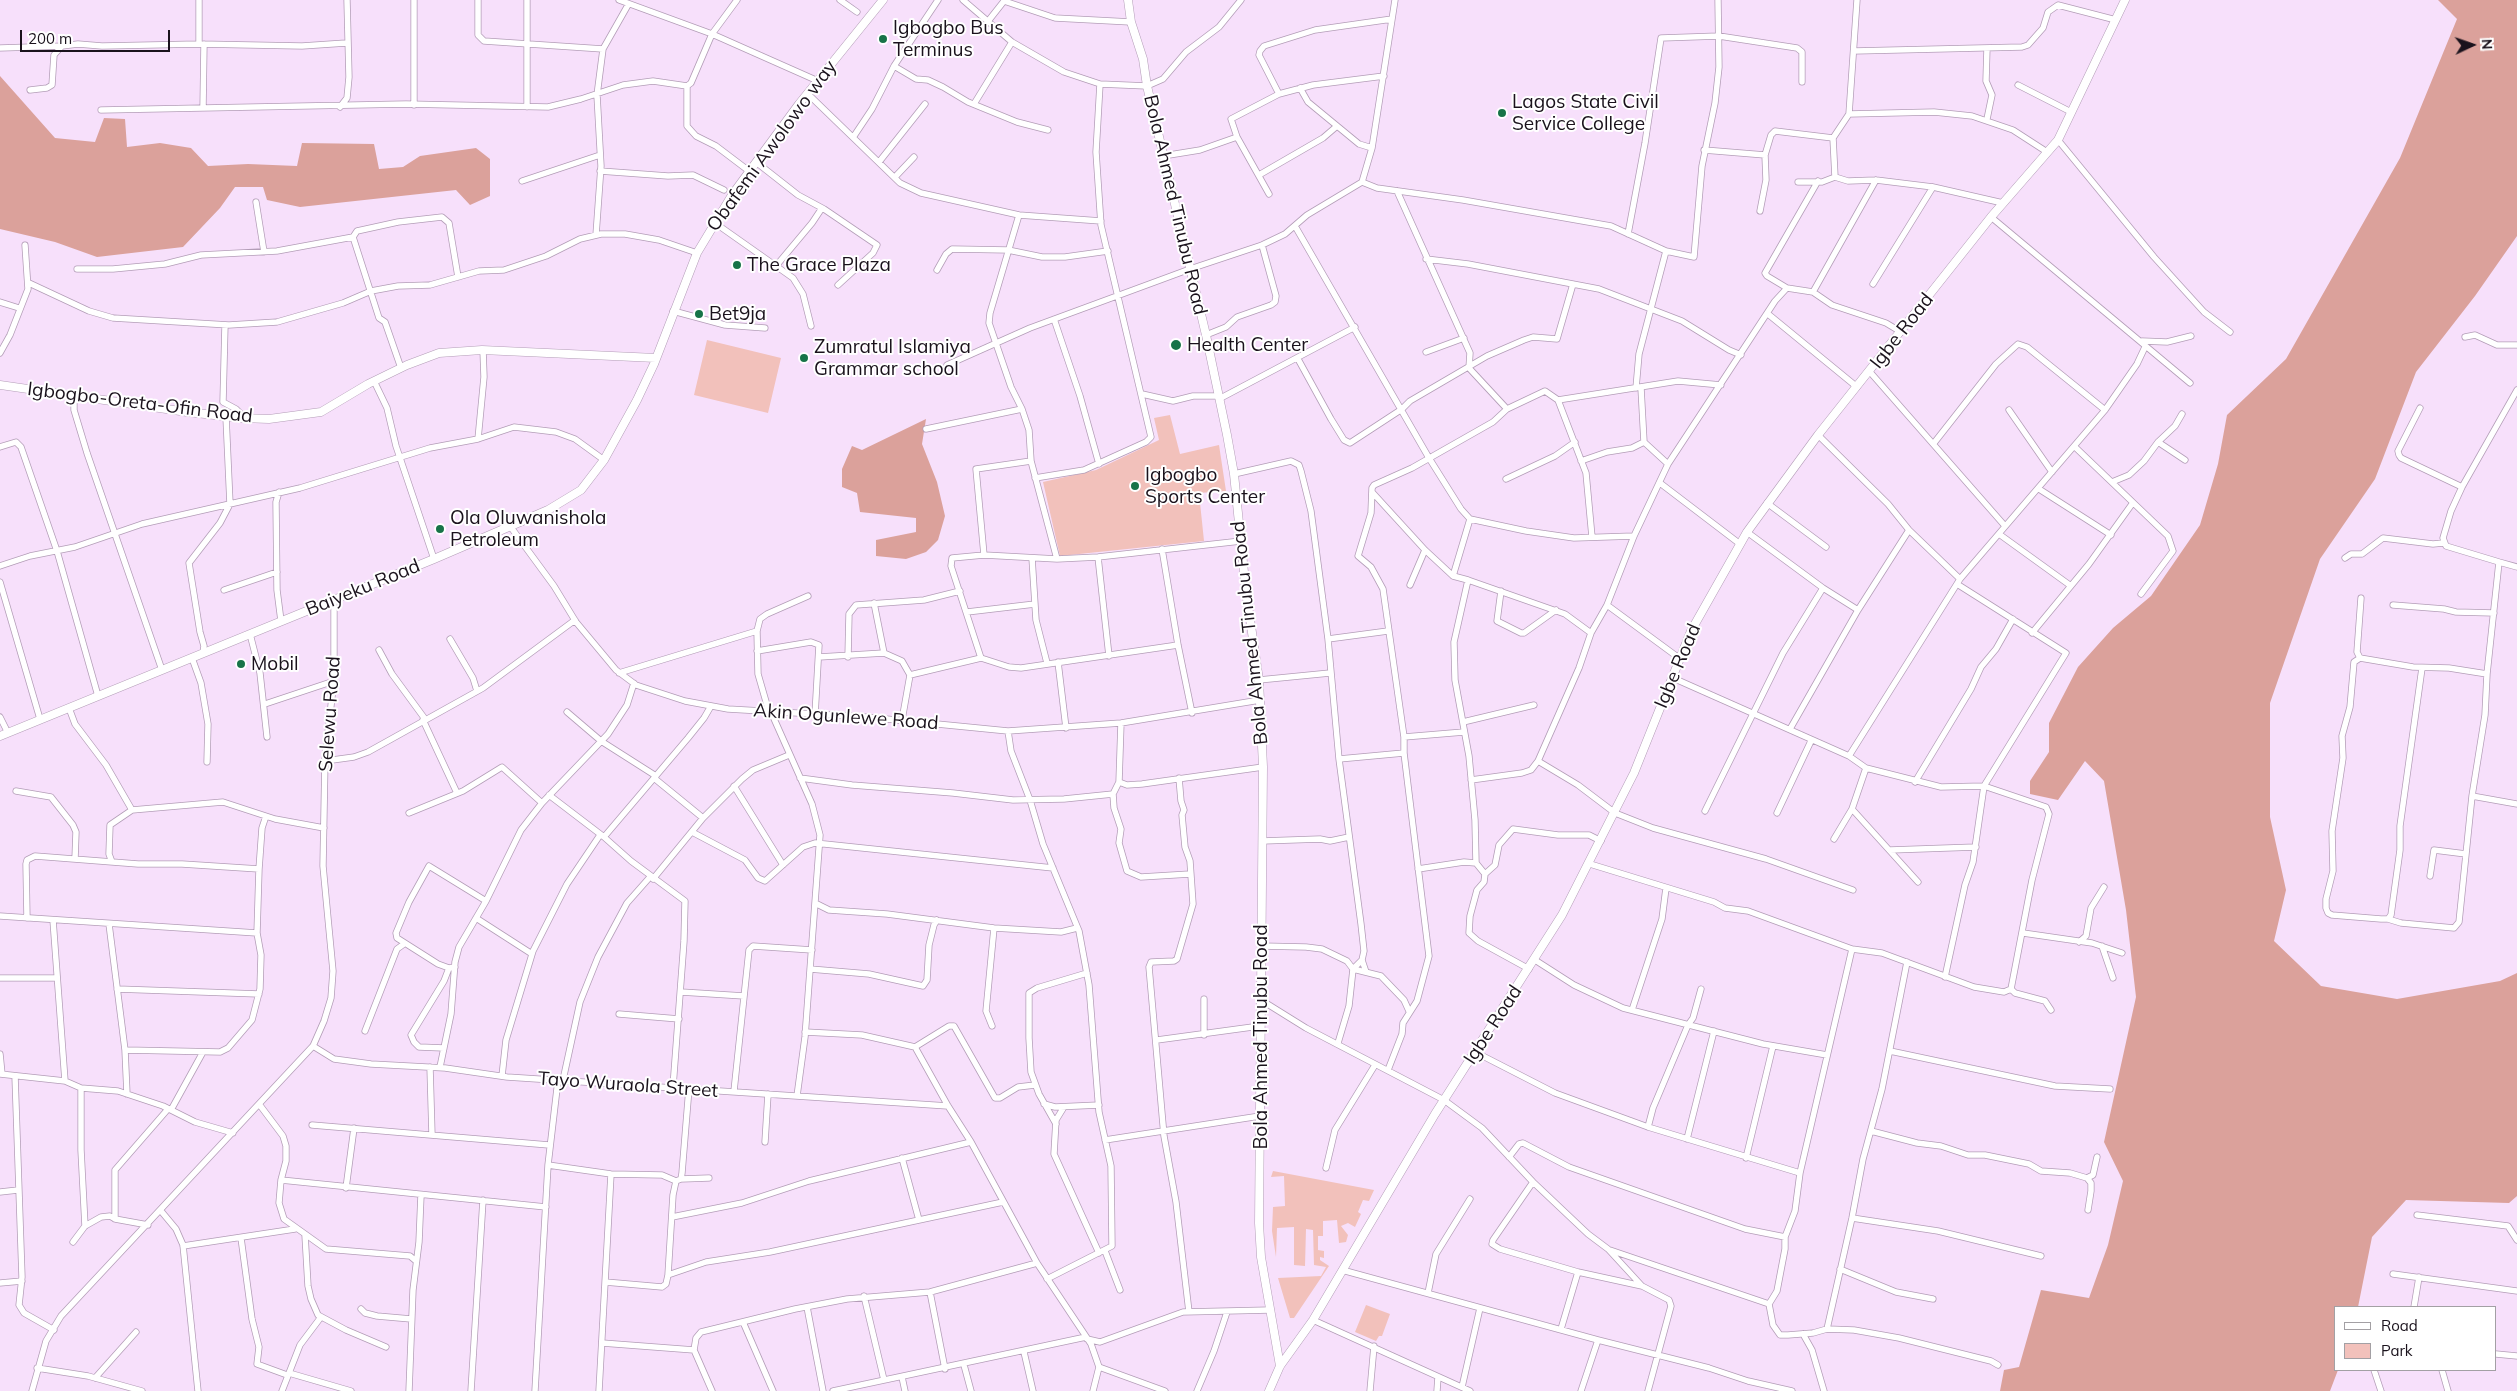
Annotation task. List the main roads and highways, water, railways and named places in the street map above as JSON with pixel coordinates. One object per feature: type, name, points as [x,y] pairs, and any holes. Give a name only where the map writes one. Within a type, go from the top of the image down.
[{"type":"main road","name":"Obafemi Awolowo way","points":[[656,358],[697,253],[715,223],[749,170],[883,0]]},
{"type":"main road","name":"Bola Ahmed Tinubu Road","points":[[1128,0],[1130,22],[1143,59],[1147,86],[1206,335],[1234,474],[1259,680],[1263,767],[1260,1026],[1261,1257],[1280,1366]]},
{"type":"main road","name":"Igbe Road","points":[[1269,1391],[1280,1366],[1313,1320],[1444,1100],[1535,960],[1590,864],[1634,773],[1691,631],[1747,532],[1766,503],[1818,435],[1870,372],[1990,216],[2058,140],[2125,0]]},
{"type":"main road","name":"Igbogbo-Oreta-Ofin Road","points":[[0,386],[226,417],[269,419],[321,412],[374,381],[401,368],[439,354],[483,350],[656,358]]},
{"type":"main road","name":"Baiyeku Road","points":[[0,736],[334,600],[510,526],[572,497],[581,490],[604,460],[637,400],[656,358]]},
{"type":"place","name":"Igbogbo Bus Terminus","points":[[883,39]]},
{"type":"place","name":"Lagos State Civil Service College","points":[[1502,113]]},
{"type":"place","name":"The Grace Plaza","points":[[737,265]]},
{"type":"place","name":"Bet9ja","points":[[699,314]]},
{"type":"place","name":"Health Center","points":[[1176,345]]},
{"type":"place","name":"Zumratul Islamiya Grammar school","points":[[804,358]]},
{"type":"place","name":"Igbogbo Sports Center","points":[[1135,486]]},
{"type":"place","name":"Ola Oluwanishola Petroleum","points":[[440,529]]},
{"type":"place","name":"Mobil","points":[[241,664]]}]
